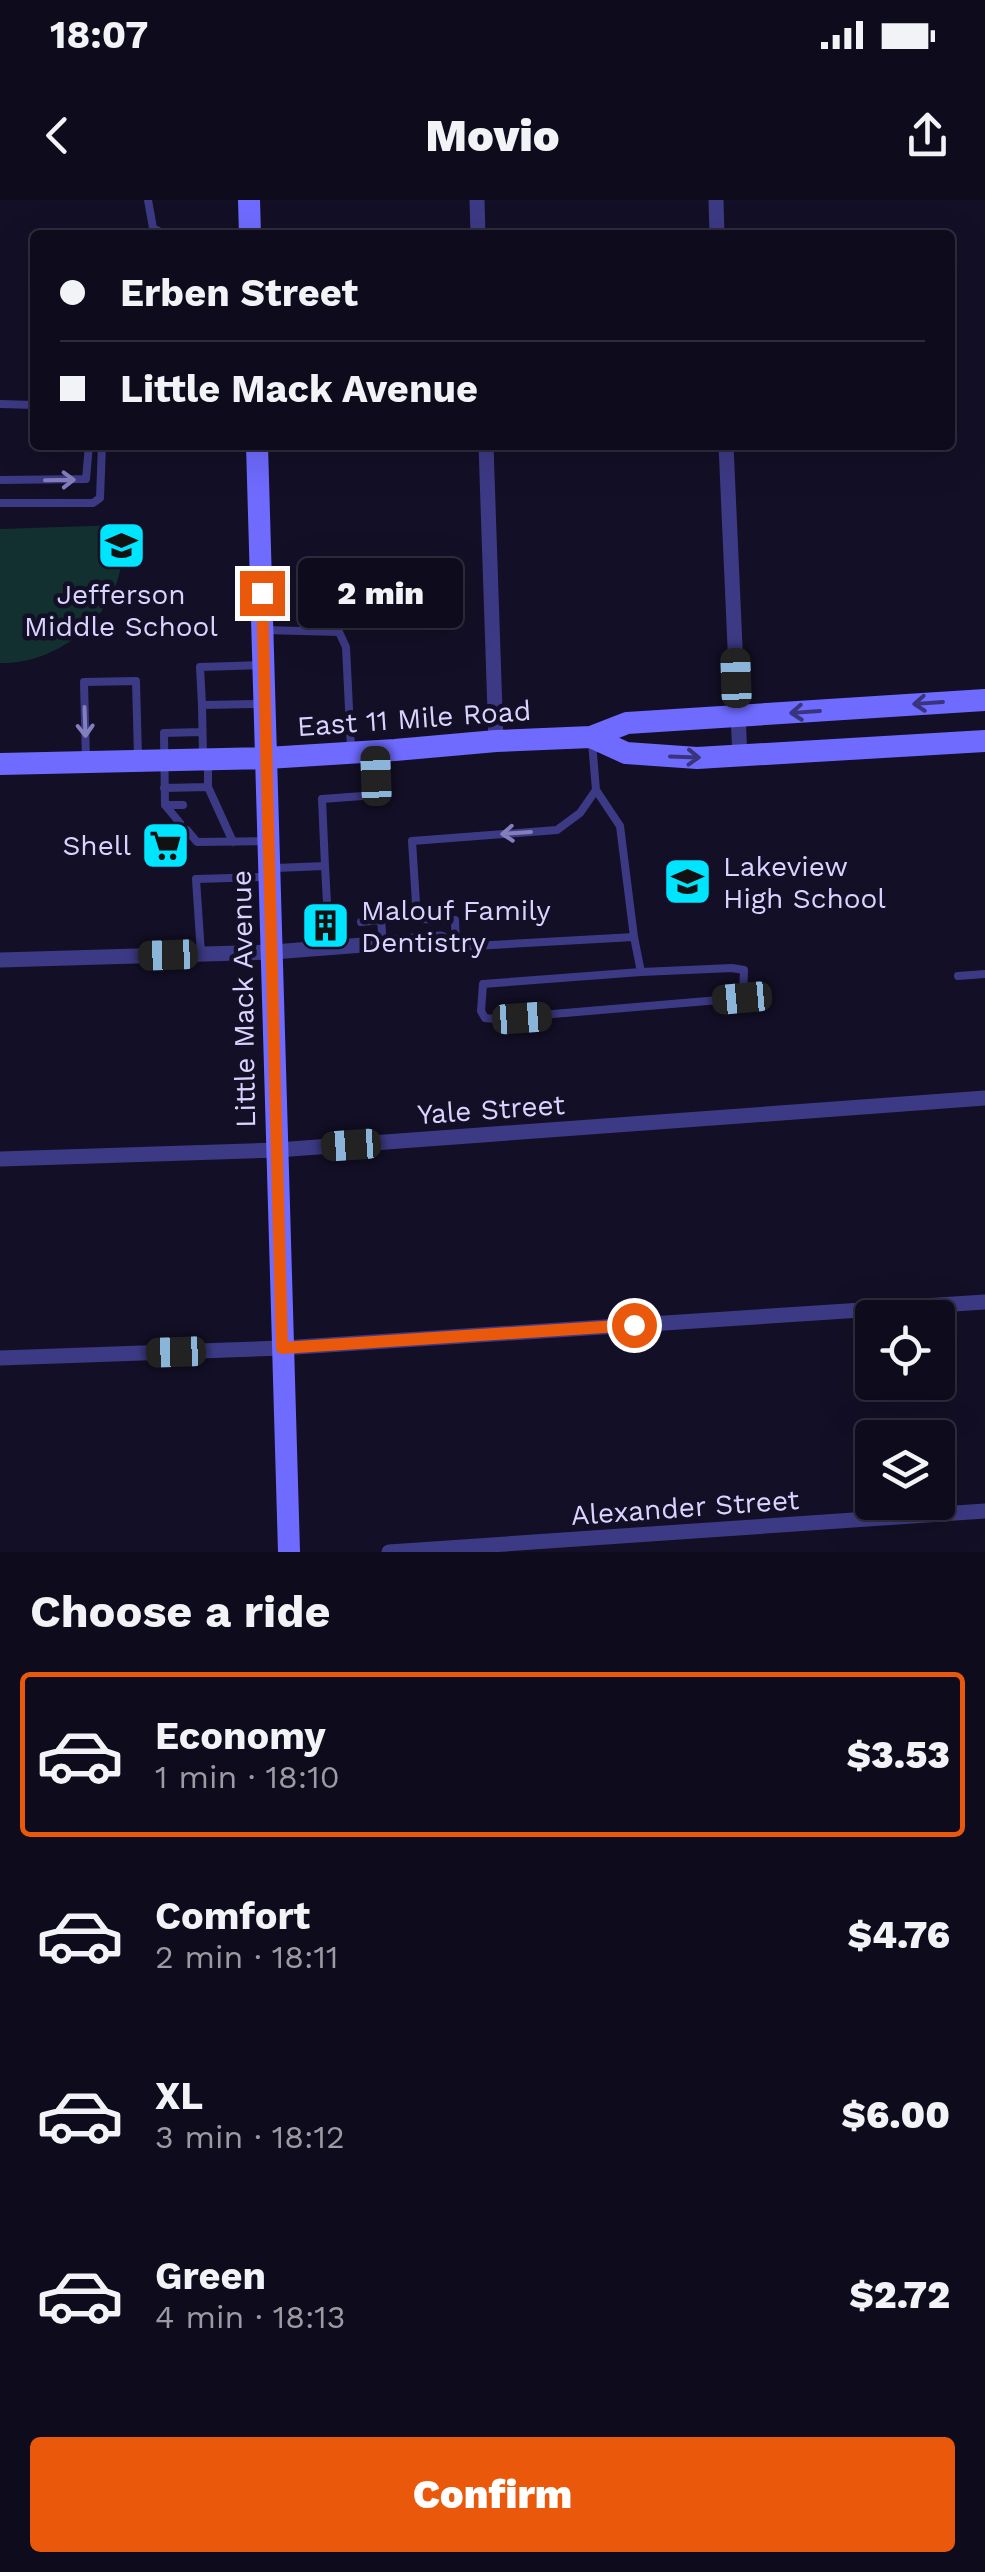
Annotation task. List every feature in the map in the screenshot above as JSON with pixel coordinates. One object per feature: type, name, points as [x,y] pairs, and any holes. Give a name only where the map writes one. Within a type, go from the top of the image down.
[{"type":"main road","points":[[248,200],[250,230]]},
{"type":"main road","name":"Little Mack Avenue","points":[[257,450],[290,1552]]},
{"type":"main road","points":[[980,741],[981,700]]},
{"type":"main road","name":"East 11 Mile Road","points":[[0,764],[375,752],[496,740],[591,737],[628,723],[981,700]]},
{"type":"main road","name":"East 11 Mile Road","points":[[591,737],[626,753],[740,758],[980,741]]},
{"type":"street","points":[[477,200],[478,230]]},
{"type":"street","points":[[716,200],[717,230]]},
{"type":"street","points":[[486,450],[496,740]]},
{"type":"street","points":[[726,450],[740,758]]},
{"type":"street","points":[[0,960],[273,952],[448,939]]},
{"type":"street","name":"Yale Street","points":[[0,1159],[276,1150],[985,1098]]},
{"type":"street","points":[[0,1358],[282,1348],[985,1302]]},
{"type":"street","name":"Alexander Street","points":[[389,1552],[985,1511]]},
{"type":"lane","points":[[148,200],[153,228],[157,230]]},
{"type":"lane","points":[[0,404],[30,405]]},
{"type":"lane","points":[[0,480],[86,479],[88,450]]},
{"type":"lane","points":[[0,502],[93,503],[100,498],[102,450]]},
{"type":"lane","points":[[264,630],[339,632],[346,647],[351,753]]},
{"type":"lane","points":[[233,842],[223,829],[208,788],[200,668],[264,665]]},
{"type":"lane","points":[[86,762],[84,682],[136,681],[138,761]]},
{"type":"lane","points":[[202,705],[266,704]]},
{"type":"lane","points":[[180,823],[165,805],[164,734],[202,732]]},
{"type":"lane","points":[[591,737],[596,790],[620,826],[642,972]]},
{"type":"lane","points":[[328,902],[322,799],[376,795],[375,752]]},
{"type":"lane","points":[[164,788],[208,788]]},
{"type":"lane","points":[[596,790],[580,813],[556,830],[412,841],[417,920],[454,920],[448,939],[456,947],[634,937]]},
{"type":"lane","points":[[205,805],[216,804]]},
{"type":"lane","points":[[165,805],[183,806]]},
{"type":"lane","points":[[196,830],[187,830],[197,842],[269,841]]},
{"type":"lane","points":[[201,954],[196,879],[325,866]]},
{"type":"lane","points":[[361,922],[381,920],[383,944]]},
{"type":"lane","points":[[744,970],[742,998],[494,1019],[486,1018],[481,1011],[483,984],[642,972],[744,970]]},
{"type":"lane","points":[[958,976],[985,974]]},
{"type":"green space","points":[[121,525],[122,560],[116,585],[93,621],[60,648],[20,662],[0,663],[0,529]]},
{"type":"place","name":"Jefferson Middle School","points":[[121,546]]},
{"type":"place","name":"Shell","points":[[166,845]]},
{"type":"place","name":"Lakeview High School","points":[[688,882]]},
{"type":"place","name":"Malouf Family Dentistry","points":[[326,926]]},
{"type":"route","points":[[262,593],[282,1348],[634,1325]]}]
